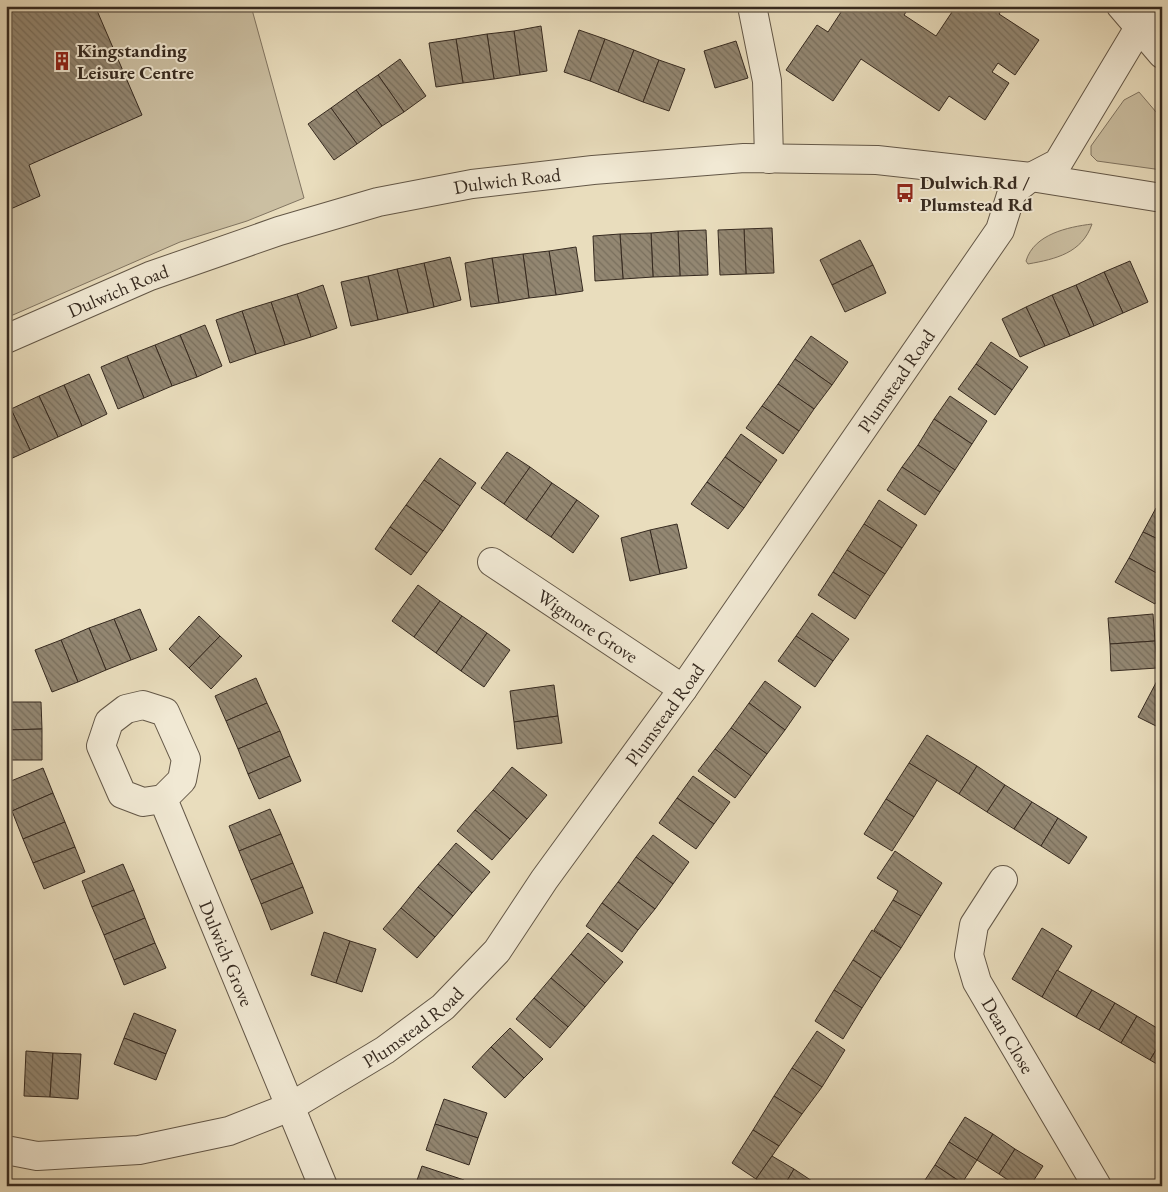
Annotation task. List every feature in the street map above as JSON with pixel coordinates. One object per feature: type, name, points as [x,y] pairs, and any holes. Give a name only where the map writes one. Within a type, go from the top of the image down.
[{"type":"street","points":[[752,6],[767,82],[769,159]]},
{"type":"street","points":[[1121,6],[1147,16],[1162,43]]},
{"type":"street","points":[[1147,16],[1162,54]]},
{"type":"street","name":"Plumstead Road","points":[[6,1150],[38,1156],[139,1150],[229,1131],[290,1106],[385,1050],[444,1007],[496,951],[544,880],[683,689],[1000,230],[1012,192],[1031,177],[1058,163],[1147,16]]},
{"type":"street","name":"Dulwich Road","points":[[6,339],[150,276],[278,232],[378,202],[472,184],[593,170],[744,158],[877,160],[1031,177],[1162,198]]},
{"type":"street","name":"Wigmore Grove","points":[[492,562],[683,689]]},
{"type":"street","name":"Dulwich Grove","points":[[163,799],[323,1186]]},
{"type":"street","name":"Dean Close","points":[[1003,880],[974,925],[969,955],[977,982],[1097,1186]]},
{"type":"shaded area","points":[[6,6],[251,6],[304,198],[247,221],[180,242],[6,318]]},
{"type":"shaded area","points":[[1139,92],[1162,119],[1162,170],[1097,161],[1091,155],[1091,146],[1124,100]]},
{"type":"shaded area","points":[[1092,224],[1082,242],[1067,253],[1028,264],[1026,261],[1036,244],[1044,238],[1073,227]]},
{"type":"building","name":"Kingstanding Leisure Centre","points":[[6,6],[95,6],[142,115],[29,165],[40,196],[6,211]]},
{"type":"building","points":[[845,6],[910,6],[904,15],[936,36],[956,6],[1004,6],[999,14],[1039,40],[1015,75],[998,63],[992,72],[1009,83],[985,120],[949,96],[939,111],[861,59],[833,101],[786,70],[817,25],[828,32]]},
{"type":"building","points":[[541,26],[547,71],[520,75],[514,31]]},
{"type":"building","points":[[579,30],[605,39],[590,81],[564,72]]},
{"type":"building","points":[[514,31],[520,75],[494,79],[487,34]]},
{"type":"building","points":[[487,34],[494,79],[463,83],[456,39]]},
{"type":"building","points":[[456,39],[463,83],[436,87],[429,43]]},
{"type":"building","points":[[605,39],[634,50],[618,92],[590,81]]},
{"type":"building","points":[[736,41],[748,78],[715,88],[704,51]]},
{"type":"building","points":[[634,50],[659,60],[643,102],[618,92]]},
{"type":"building","points":[[400,59],[426,96],[404,112],[378,75]]},
{"type":"building","points":[[659,60],[685,69],[669,111],[643,102]]},
{"type":"building","points":[[378,75],[404,112],[382,126],[356,90]]},
{"type":"building","points":[[356,90],[382,126],[357,144],[331,108]]},
{"type":"building","points":[[331,108],[357,144],[334,160],[308,124]]},
{"type":"building","points":[[772,228],[774,273],[746,274],[744,229]]},
{"type":"building","points":[[744,229],[746,274],[720,275],[718,230]]},
{"type":"building","points":[[706,230],[708,275],[680,276],[678,231]]},
{"type":"building","points":[[678,231],[680,276],[653,277],[651,233]]},
{"type":"building","points":[[651,233],[653,277],[623,279],[620,234]]},
{"type":"building","points":[[620,234],[623,279],[595,281],[593,236]]},
{"type":"building","points":[[860,240],[873,265],[832,285],[820,260]]},
{"type":"building","points":[[576,247],[583,291],[556,295],[549,251]]},
{"type":"building","points":[[549,251],[556,295],[529,298],[523,254]]},
{"type":"building","points":[[523,254],[529,298],[499,303],[492,258]]},
{"type":"building","points":[[450,257],[461,300],[434,307],[424,263]]},
{"type":"building","points":[[492,258],[499,303],[471,307],[465,263]]},
{"type":"building","points":[[1130,261],[1148,302],[1123,313],[1104,272]]},
{"type":"building","points":[[424,263],[434,307],[408,313],[397,269]]},
{"type":"building","points":[[873,265],[886,293],[845,312],[832,285]]},
{"type":"building","points":[[397,269],[408,313],[378,320],[368,276]]},
{"type":"building","points":[[1104,272],[1123,313],[1094,326],[1076,285]]},
{"type":"building","points":[[368,276],[378,320],[351,326],[341,282]]},
{"type":"building","points":[[323,285],[337,328],[311,337],[297,294]]},
{"type":"building","points":[[1076,285],[1094,326],[1070,336],[1052,295]]},
{"type":"building","points":[[297,294],[311,337],[285,345],[271,302]]},
{"type":"building","points":[[1052,295],[1070,336],[1045,346],[1026,307]]},
{"type":"building","points":[[271,302],[285,345],[256,354],[242,311]]},
{"type":"building","points":[[1026,307],[1045,346],[1020,357],[1002,319]]},
{"type":"building","points":[[242,311],[256,354],[230,363],[216,320]]},
{"type":"building","points":[[205,325],[222,366],[197,377],[180,335]]},
{"type":"building","points":[[180,335],[197,377],[172,386],[155,345]]},
{"type":"building","points":[[811,336],[848,362],[832,385],[795,359]]},
{"type":"building","points":[[991,342],[1028,367],[1012,390],[976,364]]},
{"type":"building","points":[[155,345],[172,386],[144,398],[127,356]]},
{"type":"building","points":[[127,356],[144,398],[118,409],[101,367]]},
{"type":"building","points":[[795,359],[832,385],[814,409],[778,384]]},
{"type":"building","points":[[976,364],[1012,390],[995,415],[958,389]]},
{"type":"building","points":[[89,374],[107,414],[82,426],[64,385]]},
{"type":"building","points":[[778,384],[814,409],[799,431],[762,406]]},
{"type":"building","points":[[64,385],[82,426],[58,437],[39,396]]},
{"type":"building","points":[[39,396],[58,437],[30,450],[11,409]]},
{"type":"building","points":[[950,396],[987,421],[972,444],[934,419]]},
{"type":"building","points":[[762,406],[799,431],[783,454],[746,428]]},
{"type":"building","points":[[11,409],[30,450],[6,461],[6,412]]},
{"type":"building","points":[[934,419],[972,444],[955,470],[918,445]]},
{"type":"building","points":[[741,434],[777,460],[761,483],[725,457]]},
{"type":"building","points":[[918,445],[955,470],[940,492],[902,467]]},
{"type":"building","points":[[507,452],[530,467],[504,504],[481,488]]},
{"type":"building","points":[[725,457],[761,483],[744,508],[707,482]]},
{"type":"building","points":[[440,458],[476,483],[460,506],[424,480]]},
{"type":"building","points":[[530,467],[552,483],[526,520],[504,504]]},
{"type":"building","points":[[902,467],[940,492],[925,515],[887,490]]},
{"type":"building","points":[[424,480],[460,506],[443,531],[406,505]]},
{"type":"building","points":[[707,482],[744,508],[728,529],[691,504]]},
{"type":"building","points":[[552,483],[577,500],[551,537],[526,520]]},
{"type":"building","points":[[577,500],[599,516],[573,553],[551,537]]},
{"type":"building","points":[[879,500],[917,525],[902,548],[864,524]]},
{"type":"building","points":[[406,505],[443,531],[427,553],[390,527]]},
{"type":"building","points":[[1156,508],[1162,511],[1162,541],[1143,532]]},
{"type":"building","points":[[677,524],[687,568],[660,574],[650,530]]},
{"type":"building","points":[[864,524],[902,548],[885,574],[847,550]]},
{"type":"building","points":[[390,527],[427,553],[411,575],[375,549]]},
{"type":"building","points":[[650,530],[660,574],[630,581],[621,538]]},
{"type":"building","points":[[1143,532],[1162,541],[1162,576],[1129,558]]},
{"type":"building","points":[[847,550],[885,574],[870,596],[833,572]]},
{"type":"building","points":[[1129,558],[1162,576],[1162,591],[1155,604],[1115,582]]},
{"type":"building","points":[[833,572],[870,596],[855,619],[818,595]]},
{"type":"building","points":[[418,585],[440,601],[414,637],[392,621]]},
{"type":"building","points":[[440,601],[462,616],[436,653],[414,637]]},
{"type":"building","points":[[140,609],[157,650],[131,660],[114,619]]},
{"type":"building","points":[[812,613],[849,639],[833,661],[796,636]]},
{"type":"building","points":[[1153,614],[1155,641],[1110,644],[1108,618]]},
{"type":"building","points":[[199,616],[220,636],[189,668],[169,649]]},
{"type":"building","points":[[462,616],[487,633],[461,671],[436,653]]},
{"type":"building","points":[[114,619],[131,660],[106,670],[89,628]]},
{"type":"building","points":[[89,628],[106,670],[78,682],[61,640]]},
{"type":"building","points":[[487,633],[510,650],[484,687],[461,671]]},
{"type":"building","points":[[220,636],[242,656],[211,689],[189,668]]},
{"type":"building","points":[[796,636],[833,661],[815,687],[778,661]]},
{"type":"building","points":[[61,640],[78,682],[52,692],[35,650]]},
{"type":"building","points":[[1155,641],[1157,668],[1111,671],[1110,644]]},
{"type":"building","points":[[1159,677],[1162,679],[1162,729],[1138,717]]},
{"type":"building","points":[[256,678],[267,703],[226,721],[215,696]]},
{"type":"building","points":[[765,681],[801,707],[785,730],[749,703]]},
{"type":"building","points":[[554,685],[558,716],[514,722],[510,691]]},
{"type":"building","points":[[6,702],[41,702],[42,729],[6,730]]},
{"type":"building","points":[[267,703],[280,731],[238,749],[226,721]]},
{"type":"building","points":[[749,703],[785,730],[767,754],[731,728]]},
{"type":"building","points":[[558,716],[562,743],[517,749],[514,722]]},
{"type":"building","points":[[731,728],[767,754],[751,776],[715,749]]},
{"type":"building","points":[[42,729],[42,760],[6,760],[6,730]]},
{"type":"building","points":[[280,731],[290,756],[248,774],[238,749]]},
{"type":"building","points":[[927,735],[977,766],[959,794],[909,763]]},
{"type":"building","points":[[715,749],[751,776],[735,798],[698,771]]},
{"type":"building","points":[[290,756],[301,781],[259,799],[248,774]]},
{"type":"building","points":[[909,763],[937,780],[914,817],[886,799]]},
{"type":"building","points":[[977,766],[1005,785],[987,812],[959,794]]},
{"type":"building","points":[[512,767],[547,795],[527,819],[493,790]]},
{"type":"building","points":[[43,768],[53,793],[12,811],[6,798],[6,783]]},
{"type":"building","points":[[693,776],[730,802],[714,824],[677,798]]},
{"type":"building","points":[[1005,785],[1032,802],[1014,829],[987,812]]},
{"type":"building","points":[[493,790],[527,819],[510,839],[475,810]]},
{"type":"building","points":[[53,793],[65,822],[23,839],[12,811]]},
{"type":"building","points":[[677,798],[714,824],[696,849],[659,823]]},
{"type":"building","points":[[886,799],[914,817],[892,851],[864,834]]},
{"type":"building","points":[[1032,802],[1058,818],[1041,846],[1014,829]]},
{"type":"building","points":[[270,809],[281,834],[239,851],[229,826]]},
{"type":"building","points":[[475,810],[510,839],[492,860],[457,831]]},
{"type":"building","points":[[1058,818],[1087,837],[1069,864],[1041,846]]},
{"type":"building","points":[[65,822],[75,847],[33,863],[23,839]]},
{"type":"building","points":[[281,834],[293,863],[251,880],[239,851]]},
{"type":"building","points":[[653,835],[689,862],[673,884],[636,857]]},
{"type":"building","points":[[456,843],[490,872],[472,893],[438,864]]},
{"type":"building","points":[[75,847],[85,872],[44,889],[33,863]]},
{"type":"building","points":[[895,851],[942,883],[921,916],[893,900],[898,891],[877,878]]},
{"type":"building","points":[[636,857],[673,884],[655,909],[618,882]]},
{"type":"building","points":[[293,863],[303,887],[261,904],[251,880]]},
{"type":"building","points":[[123,864],[134,890],[92,907],[82,881]]},
{"type":"building","points":[[438,864],[472,893],[453,916],[418,887]]},
{"type":"building","points":[[618,882],[655,909],[638,930],[602,903]]},
{"type":"building","points":[[303,887],[313,913],[271,930],[261,904]]},
{"type":"building","points":[[418,887],[453,916],[435,937],[401,908]]},
{"type":"building","points":[[134,890],[145,918],[104,935],[92,907]]},
{"type":"building","points":[[893,900],[921,916],[901,948],[874,930]]},
{"type":"building","points":[[602,903],[638,930],[622,952],[586,926]]},
{"type":"building","points":[[401,908],[435,937],[417,958],[383,929]]},
{"type":"building","points":[[145,918],[155,943],[114,960],[104,935]]},
{"type":"building","points":[[1042,928],[1072,946],[1042,997],[1012,979]]},
{"type":"building","points":[[872,930],[901,948],[881,978],[853,960]]},
{"type":"building","points":[[324,932],[350,941],[336,983],[311,975]]},
{"type":"building","points":[[588,933],[623,962],[605,983],[571,954]]},
{"type":"building","points":[[350,941],[376,949],[362,992],[336,983]]},
{"type":"building","points":[[155,943],[166,968],[124,985],[114,960]]},
{"type":"building","points":[[571,954],[605,983],[585,1007],[551,978]]},
{"type":"building","points":[[853,960],[881,978],[862,1008],[834,990]]},
{"type":"building","points":[[1057,970],[1092,990],[1076,1017],[1042,997]]},
{"type":"building","points":[[551,978],[585,1007],[568,1027],[534,998]]},
{"type":"building","points":[[834,990],[862,1008],[843,1039],[815,1021]]},
{"type":"building","points":[[1092,990],[1115,1003],[1099,1030],[1076,1017]]},
{"type":"building","points":[[534,998],[568,1027],[550,1048],[516,1019]]},
{"type":"building","points":[[1115,1003],[1137,1016],[1121,1043],[1099,1030]]},
{"type":"building","points":[[134,1013],[176,1030],[166,1054],[124,1038]]},
{"type":"building","points":[[1137,1016],[1162,1031],[1162,1040],[1150,1060],[1121,1043]]},
{"type":"building","points":[[510,1028],[543,1059],[524,1078],[491,1047]]},
{"type":"building","points":[[817,1031],[845,1050],[822,1087],[792,1068]]},
{"type":"building","points":[[124,1038],[166,1054],[156,1080],[114,1064]]},
{"type":"building","points":[[1162,1040],[1162,1067],[1150,1060]]},
{"type":"building","points":[[491,1047],[524,1078],[505,1098],[472,1067]]},
{"type":"building","points":[[26,1051],[53,1053],[50,1097],[24,1096]]},
{"type":"building","points":[[53,1053],[81,1054],[78,1099],[50,1097]]},
{"type":"building","points":[[792,1068],[822,1087],[802,1114],[774,1096]]},
{"type":"building","points":[[774,1096],[802,1114],[779,1146],[753,1130]]},
{"type":"building","points":[[444,1099],[487,1113],[478,1138],[435,1124]]},
{"type":"building","points":[[965,1117],[993,1134],[977,1160],[949,1142]]},
{"type":"building","points":[[435,1124],[478,1138],[469,1165],[426,1150]]},
{"type":"building","points":[[753,1130],[779,1146],[756,1179],[732,1163]]},
{"type":"building","points":[[993,1134],[1015,1149],[999,1174],[977,1160]]},
{"type":"building","points":[[949,1142],[977,1160],[962,1183],[935,1165]]},
{"type":"building","points":[[1015,1149],[1043,1166],[1030,1186],[1017,1186],[999,1174]]},
{"type":"building","points":[[772,1156],[794,1169],[784,1186],[765,1186],[756,1179]]},
{"type":"building","points":[[935,1165],[962,1183],[960,1186],[921,1186]]},
{"type":"building","points":[[422,1166],[464,1180],[463,1186],[415,1186]]},
{"type":"building","points":[[794,1169],[815,1183],[814,1186],[784,1186]]},
{"type":"place","name":"Kingstanding Leisure Centre","points":[[62,61]]},
{"type":"place","name":"Dulwich Rd / Plumstead Rd","points":[[905,193]]}]
